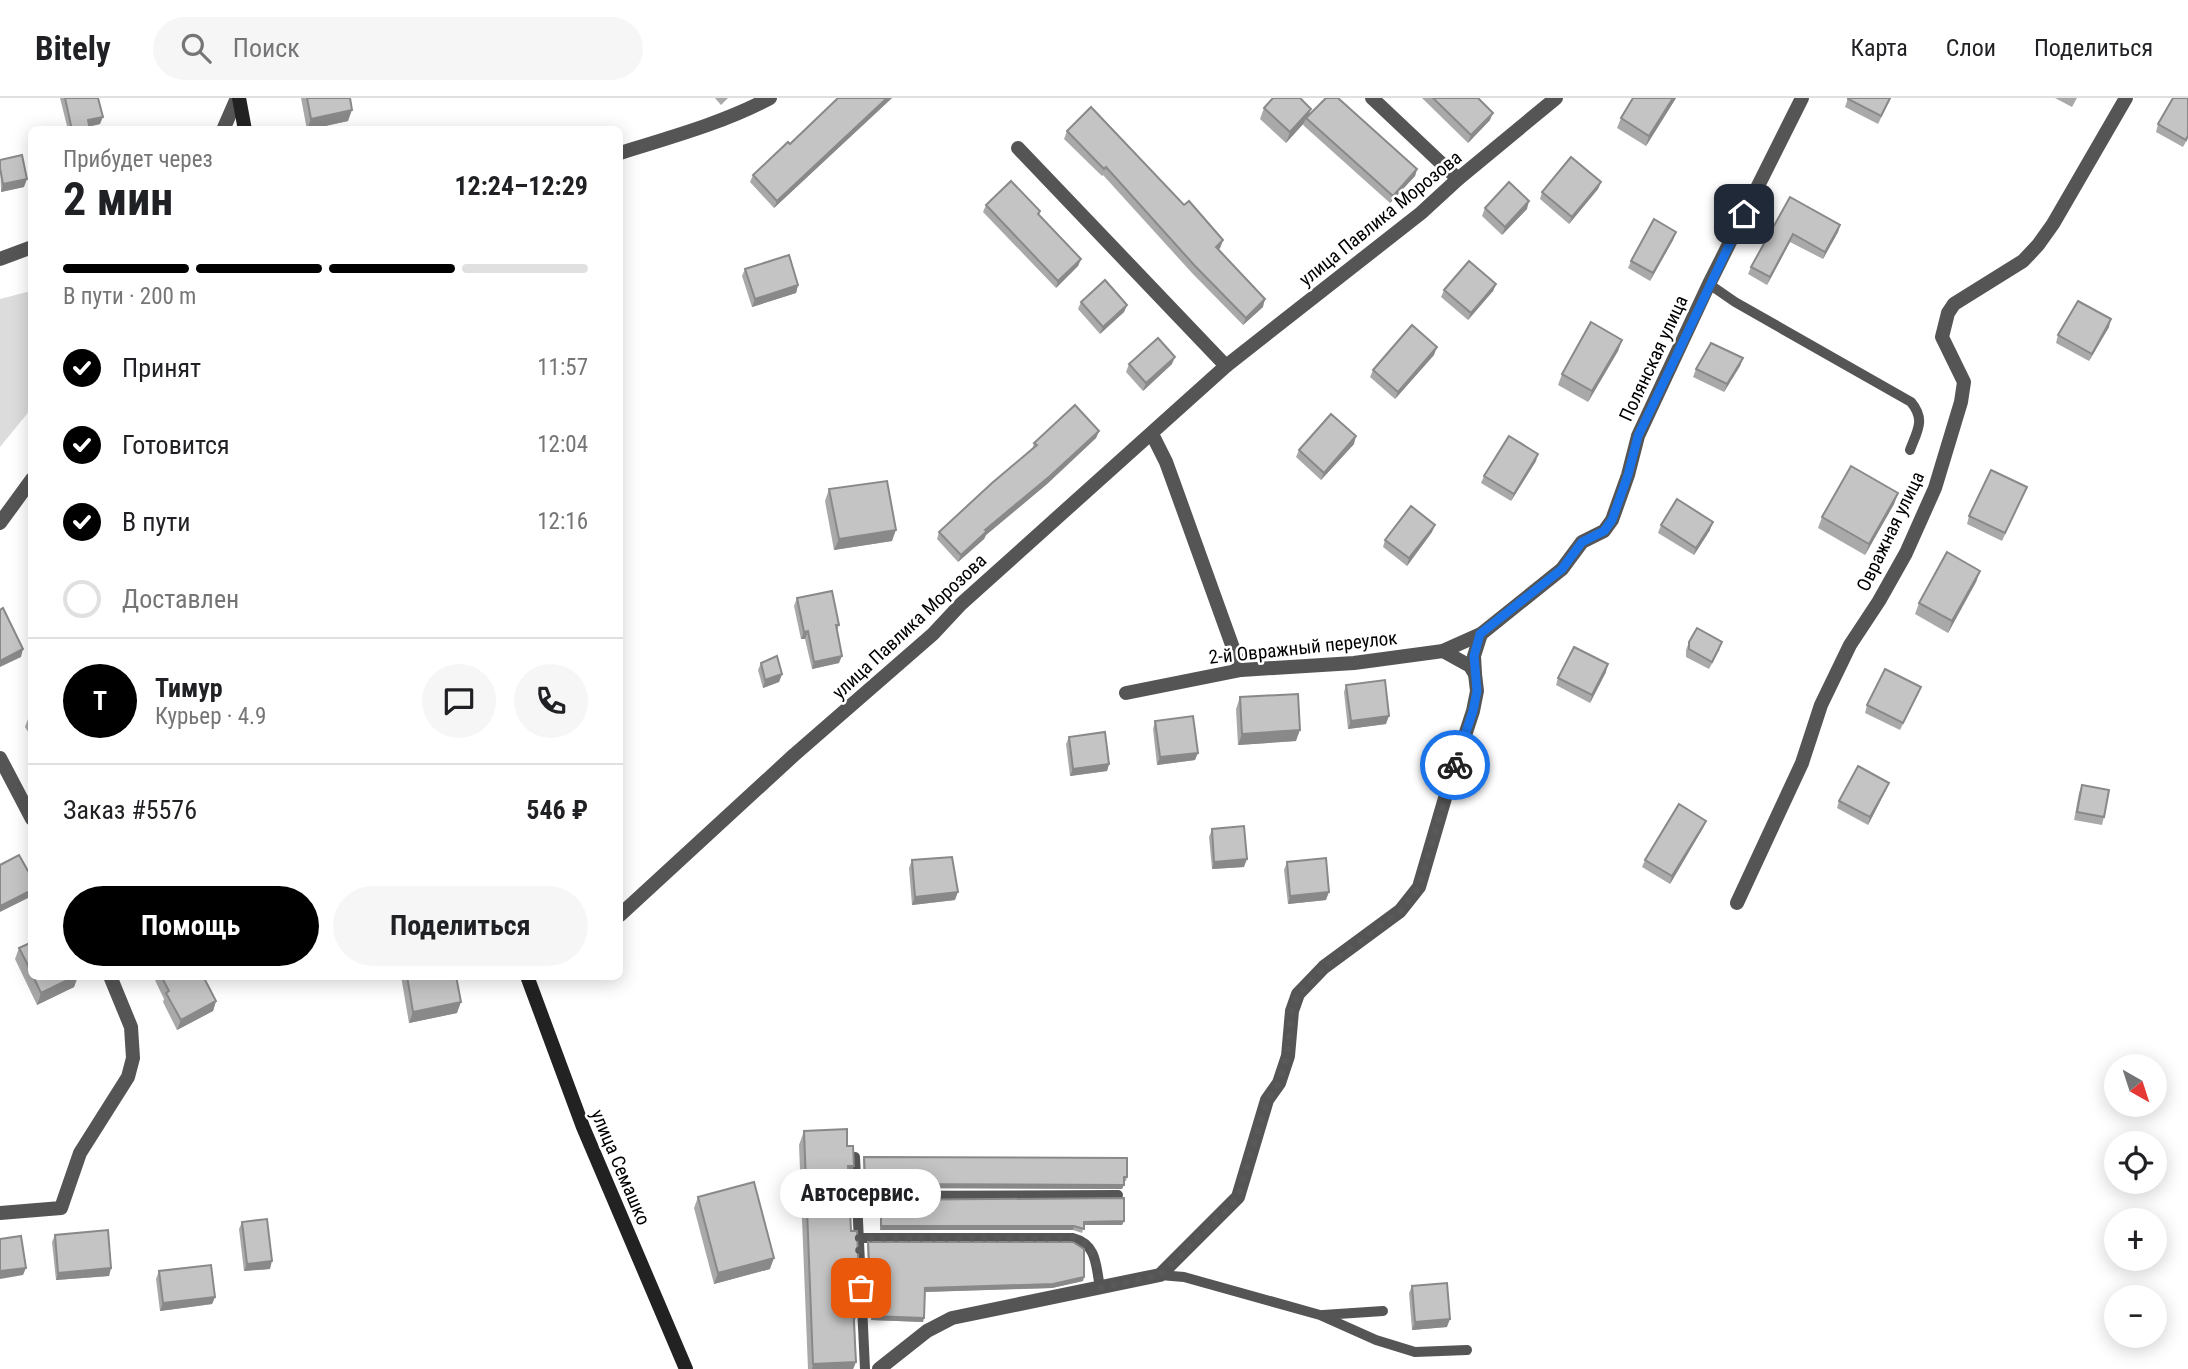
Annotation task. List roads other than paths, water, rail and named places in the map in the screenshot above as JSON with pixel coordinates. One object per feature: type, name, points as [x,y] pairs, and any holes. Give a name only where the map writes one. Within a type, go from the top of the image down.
[{"type":"main road","points":[[238,98],[244,126]]},
{"type":"main road","name":"улица Семашко","points":[[532,980],[583,1127],[687,1369]]},
{"type":"street","points":[[225,126],[238,98]]},
{"type":"street","points":[[623,152],[703,127],[771,98]]},
{"type":"street","points":[[1372,98],[1458,179]]},
{"type":"street","name":"улица Павлика Морозова","points":[[623,912],[1226,366],[1421,213],[1556,98]]},
{"type":"street","name":"Полянская улица","points":[[1443,651],[1480,634],[1562,569],[1582,542],[1604,531],[1612,520],[1638,436],[1709,284],[1802,98]]},
{"type":"street","name":"Овражная улица","points":[[1737,903],[1797,774],[1821,705],[1850,645],[1906,553],[1935,488],[1961,402],[1964,382],[1942,337],[1948,313],[1954,304],[2023,261],[2038,245],[2126,98]]},
{"type":"street","points":[[1018,148],[1226,366]]},
{"type":"street","points":[[0,259],[28,248]]},
{"type":"street","points":[[1152,434],[1166,462],[1241,670]]},
{"type":"street","points":[[0,523],[28,484]]},
{"type":"street","points":[[879,1369],[927,1331],[952,1318],[1160,1275],[1238,1197],[1267,1100],[1279,1083],[1287,1056],[1292,1011],[1298,994],[1324,967],[1400,911],[1419,887],[1473,711],[1477,691],[1474,656],[1480,634]]},
{"type":"street","points":[[1443,651],[1461,659],[1475,674]]},
{"type":"street","name":"2-й Овражный переулок","points":[[1126,693],[1241,670],[1354,663],[1443,651]]},
{"type":"street","points":[[0,758],[28,812]]},
{"type":"street","points":[[0,1213],[61,1208],[80,1153],[128,1077],[133,1058],[131,1027],[112,980]]},
{"type":"lane","points":[[1709,284],[1735,302],[1911,402],[1917,409],[1920,424],[1910,450]]},
{"type":"lane","points":[[855,1157],[865,1369]]},
{"type":"lane","points":[[857,1196],[1118,1195]]},
{"type":"lane","points":[[858,1238],[1073,1238],[1082,1240],[1094,1254],[1100,1288]]},
{"type":"lane","points":[[1160,1275],[1184,1277],[1320,1315],[1376,1340],[1415,1352],[1467,1350]]},
{"type":"lane","points":[[1320,1315],[1383,1311]]},
{"type":"place","name":"Автосервис.","points":[[861,1288]]}]
